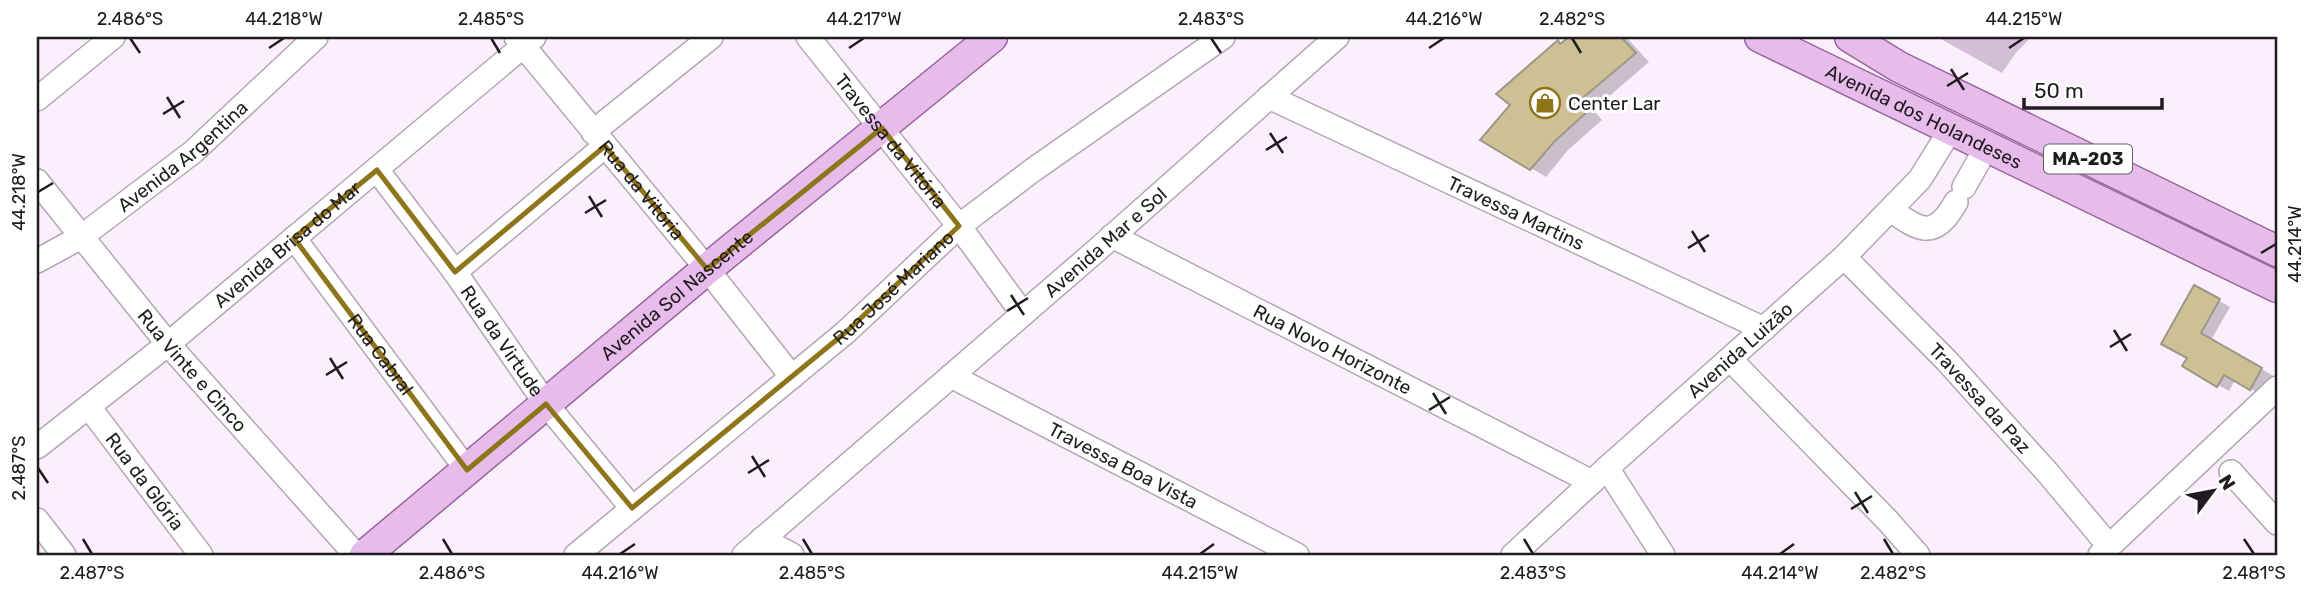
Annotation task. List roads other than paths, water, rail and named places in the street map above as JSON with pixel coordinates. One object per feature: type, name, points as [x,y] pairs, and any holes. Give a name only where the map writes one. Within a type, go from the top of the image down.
[{"type":"main road","name":"Avenida Sol Nascente","points":[[365,555],[992,37]]},
{"type":"main road","name":"Avenida dos Holandeses","points":[[1760,37],[2277,287]]},
{"type":"main road","name":"Avenida dos Holandeses","points":[[1850,37],[1899,68],[2277,251]]},
{"type":"street","name":"Avenida Argentina","points":[[37,261],[81,237],[193,152],[316,37]]},
{"type":"street","points":[[455,272],[711,37]]},
{"type":"street","name":"Travessa da Vitória","points":[[808,37],[959,226],[1023,314]]},
{"type":"street","name":"Rua José Mariano","points":[[576,555],[846,332],[959,226],[1033,170],[1223,37]]},
{"type":"street","name":"Avenida Mar e Sol","points":[[744,555],[1337,37]]},
{"type":"street","points":[[37,99],[107,38]]},
{"type":"street","name":"Rua da Vitória","points":[[524,40],[599,139],[792,377]]},
{"type":"street","name":"Avenida Brisa do Mar","points":[[37,447],[169,344],[377,170],[524,40]]},
{"type":"street","name":"Travessa Martins","points":[[1269,97],[1764,329]]},
{"type":"street","name":"Avenida Luizão","points":[[1513,555],[1844,257],[1920,179],[1951,129]]},
{"type":"street","points":[[1891,210],[1909,223],[1926,228],[1942,223],[1987,146]]},
{"type":"street","name":"Rua da Virtude","points":[[377,170],[455,272],[546,404],[632,508]]},
{"type":"street","name":"Rua Vinte e Cinco","points":[[37,181],[169,344],[356,555]]},
{"type":"street","name":"Rua Novo Horizonte","points":[[1112,236],[1599,475]]},
{"type":"street","name":"Rua Cabral","points":[[294,238],[467,470]]},
{"type":"street","name":"Travessa da Paz","points":[[1844,257],[1947,361],[2047,472],[2105,551]]},
{"type":"street","points":[[1730,359],[1918,555]]},
{"type":"street","name":"Travessa Boa Vista","points":[[951,376],[1297,555]]},
{"type":"street","points":[[2105,551],[2277,388]]},
{"type":"street","name":"Rua da Glória","points":[[89,407],[201,555]]},
{"type":"street","points":[[2231,472],[2277,523]]},
{"type":"street","points":[[1599,475],[1663,555]]},
{"type":"street","points":[[37,520],[64,555]]},
{"type":"street","points":[[762,539],[792,555]]},
{"type":"place","name":"Center Lar","points":[[1545,103]]}]
